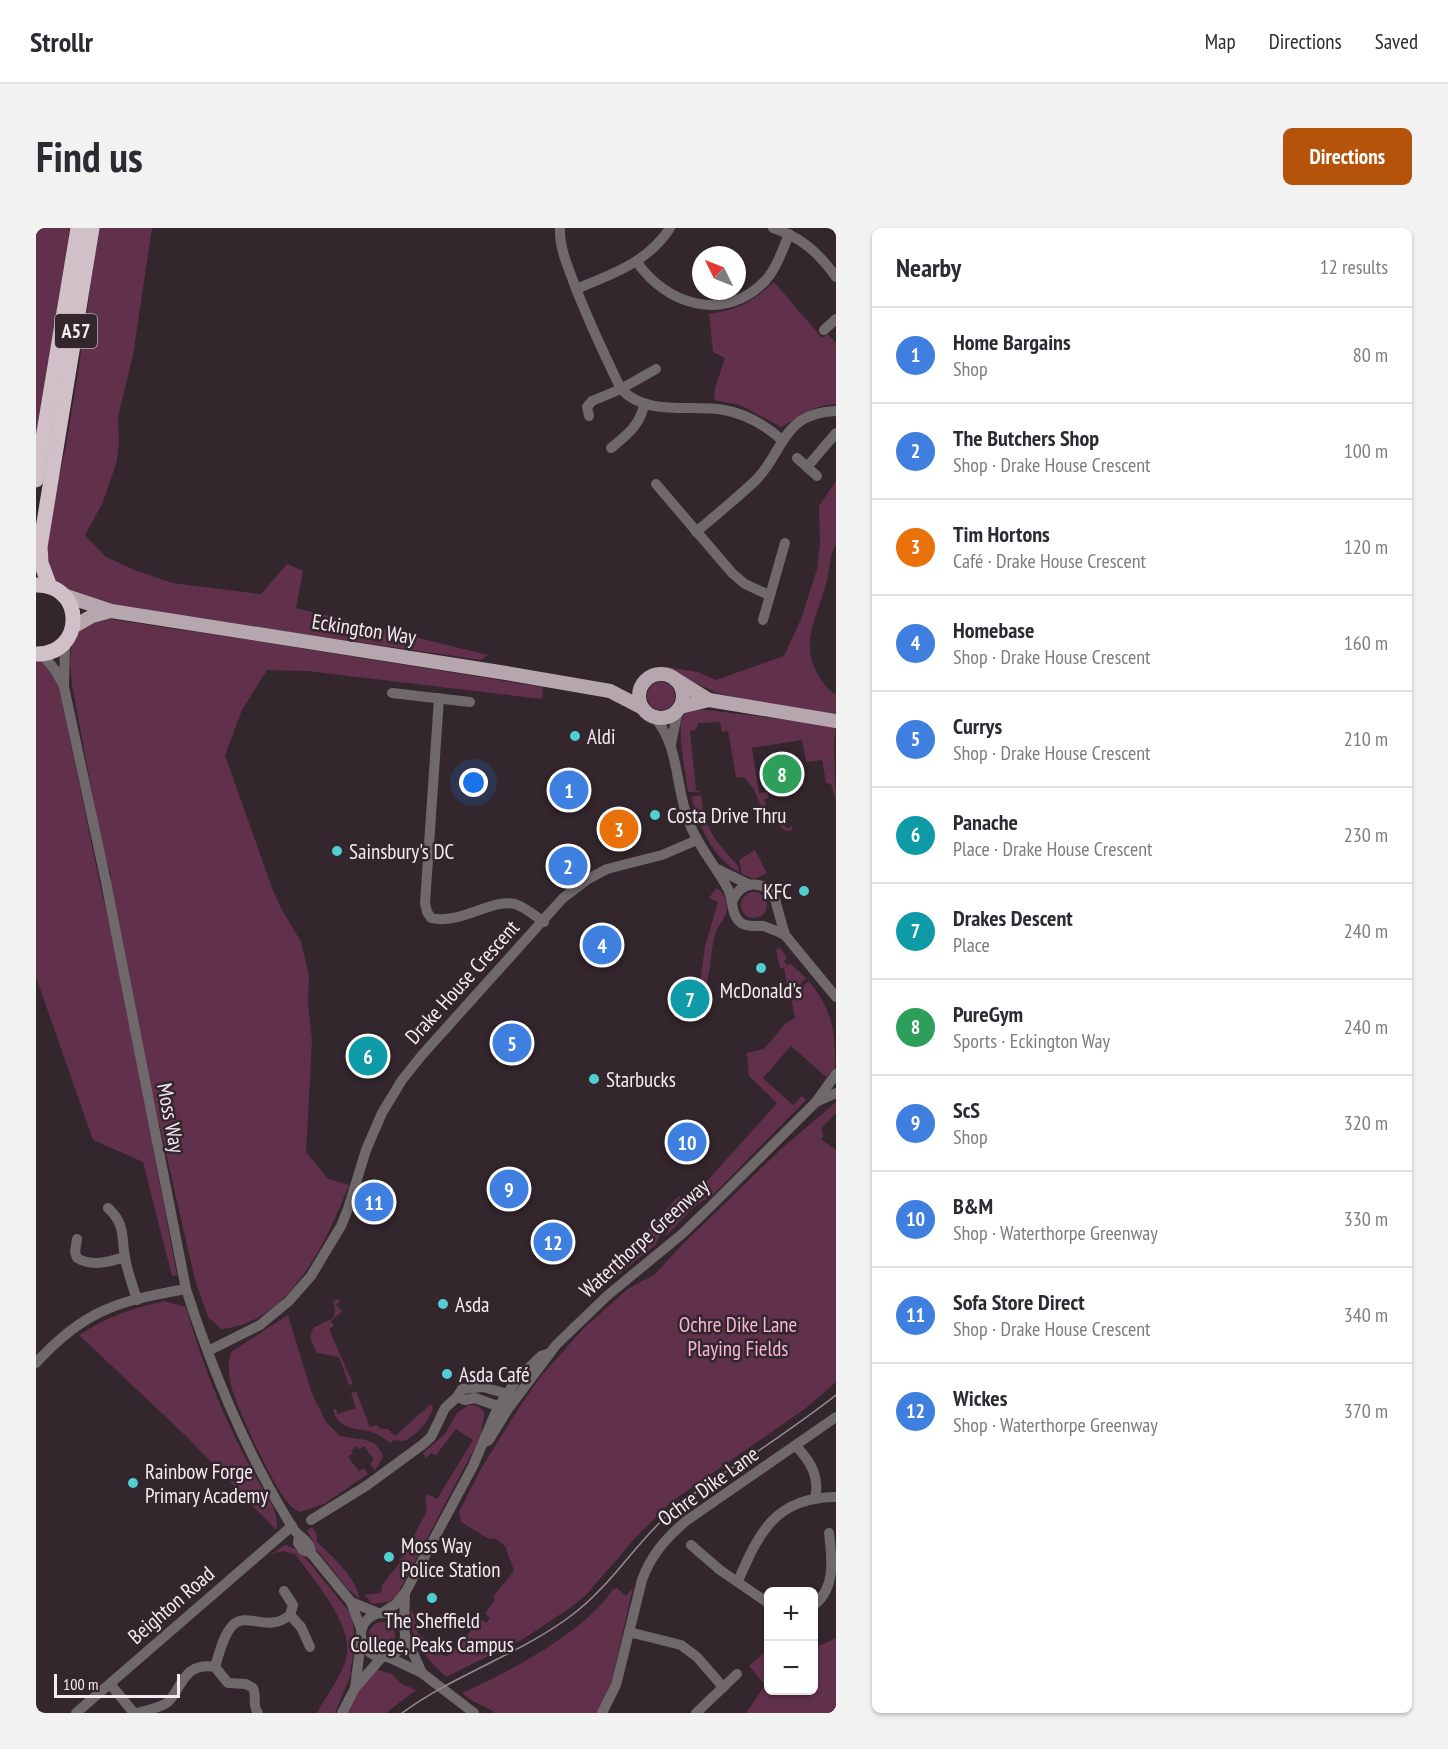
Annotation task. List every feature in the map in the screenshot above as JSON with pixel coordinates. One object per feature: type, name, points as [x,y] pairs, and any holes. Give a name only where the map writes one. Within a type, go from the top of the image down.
[{"type":"highway","name":"A57","points":[[36,480],[78,228]]},
{"type":"highway","name":"A57","points":[[63,595],[43,586],[40,547],[92,228]]},
{"type":"highway","points":[[39,654],[51,652],[65,642],[73,627],[72,610],[63,595]]},
{"type":"main road","name":"Eckington Way","points":[[63,595],[111,611],[507,672],[610,691],[641,706]]},
{"type":"main road","name":"Eckington Way","points":[[73,627],[92,616],[111,611]]},
{"type":"main road","points":[[710,700],[679,709],[668,717],[655,718],[647,714],[641,706],[639,692],[642,684],[657,674],[669,676],[710,700],[836,721]]},
{"type":"main road","points":[[675,679],[682,689],[679,709]]},
{"type":"main road","name":"Eckington Way","points":[[610,691],[642,684]]},
{"type":"street","points":[[560,228],[562,248],[576,289],[621,389],[644,405],[723,410],[754,419],[782,440]]},
{"type":"street","points":[[576,289],[637,262],[661,242],[670,228]]},
{"type":"street","points":[[773,228],[801,239],[836,277]]},
{"type":"street","points":[[637,262],[652,281],[671,296],[693,303],[718,304],[743,296],[766,279],[774,268],[789,234]]},
{"type":"street","points":[[824,330],[836,319]]},
{"type":"street","points":[[589,416],[587,407],[589,403],[621,389],[656,369]]},
{"type":"street","points":[[611,448],[635,427],[642,416],[644,405]]},
{"type":"street","points":[[696,532],[757,479],[790,430],[809,417],[836,411]]},
{"type":"street","points":[[807,467],[836,433]]},
{"type":"street","points":[[797,458],[817,476]]},
{"type":"street","points":[[656,484],[738,580],[769,595]]},
{"type":"street","points":[[763,620],[784,543]]},
{"type":"street","name":"Moss Way","points":[[65,642],[64,687],[186,1289],[208,1351],[251,1455],[292,1526],[299,1536],[305,1538],[310,1545],[311,1553],[351,1602],[361,1635]]},
{"type":"street","name":"Moss Way","points":[[39,654],[56,670],[64,687]]},
{"type":"street","points":[[392,693],[470,702]]},
{"type":"street","points":[[439,699],[425,903],[427,912],[431,918],[441,921],[459,918],[506,903],[515,904],[544,922]]},
{"type":"street","points":[[671,744],[679,709]]},
{"type":"street","points":[[655,718],[671,744],[683,807],[704,853],[717,869],[733,900],[737,918],[748,926],[760,926],[785,935]]},
{"type":"street","name":"Drake House Crescent","points":[[208,1351],[266,1321],[289,1301],[310,1276],[341,1226],[374,1131],[402,1080],[442,1032],[571,891],[608,868],[662,855],[698,840]]},
{"type":"street","points":[[717,869],[748,884],[766,887],[774,896],[785,935],[836,998]]},
{"type":"street","points":[[733,900],[739,890],[748,884]]},
{"type":"street","points":[[760,926],[771,918],[776,906]]},
{"type":"street","name":"Waterthorpe Greenway","points":[[380,1613],[396,1604],[405,1593],[473,1467],[486,1432],[512,1395],[608,1295],[688,1227],[816,1102],[836,1074]]},
{"type":"street","points":[[824,1091],[836,1084]]},
{"type":"street","name":"Waterthorpe Greenway","points":[[816,1102],[836,1093]]},
{"type":"street","points":[[108,1208],[120,1224],[125,1243],[125,1257],[136,1300]]},
{"type":"street","points":[[77,1239],[75,1246],[77,1258],[88,1263],[106,1263],[125,1257]]},
{"type":"street","points":[[36,1363],[80,1322],[114,1306],[186,1289]]},
{"type":"street","points":[[311,1520],[366,1486],[422,1445],[434,1433],[447,1405],[457,1397],[462,1389],[476,1387],[512,1395]]},
{"type":"street","points":[[457,1397],[465,1400],[475,1398],[503,1408]]},
{"type":"street","name":"Ochre Dike Lane","points":[[602,1713],[616,1685],[642,1580],[648,1565],[664,1541],[693,1515],[836,1417]]},
{"type":"street","points":[[796,1446],[807,1458],[816,1474],[815,1499]]},
{"type":"street","points":[[738,1581],[759,1536],[767,1525],[796,1504],[836,1497]]},
{"type":"street","name":"Beighton Road","points":[[76,1713],[292,1526]]},
{"type":"street","points":[[818,1600],[832,1579],[829,1533]]},
{"type":"street","points":[[691,1545],[714,1565],[764,1600]]},
{"type":"street","points":[[214,1667],[228,1631],[237,1622],[248,1619],[274,1623],[290,1615],[293,1605],[284,1591]]},
{"type":"street","name":"Waterthorpe Greenway","points":[[404,1631],[405,1593]]},
{"type":"street","name":"Moss Way","points":[[351,1602],[380,1613]]},
{"type":"street","points":[[355,1688],[361,1635],[366,1620],[380,1613],[394,1616],[404,1631],[411,1653],[422,1673]]},
{"type":"street","points":[[290,1615],[301,1627],[310,1647]]},
{"type":"street","points":[[361,1635],[366,1651],[376,1657],[385,1657],[393,1655],[402,1647],[404,1631]]},
{"type":"street","points":[[629,1632],[681,1645],[697,1657],[723,1687]]},
{"type":"street","points":[[385,1657],[422,1673],[474,1713]]},
{"type":"street","points":[[342,1713],[355,1688],[385,1657]]},
{"type":"street","points":[[110,1684],[135,1713],[169,1701],[189,1673],[203,1667],[214,1667],[228,1683],[246,1684],[253,1688],[254,1705],[258,1713]]},
{"type":"street","points":[[696,1713],[737,1674]]},
{"type":"green space","points":[[36,228],[70,228],[36,439]]},
{"type":"green space","points":[[99,228],[152,228],[133,355],[118,417],[117,461],[103,502],[85,535],[106,557],[172,583],[261,594],[287,564],[303,571],[296,608],[488,655],[481,660],[110,606],[75,594],[53,578],[47,559],[49,527],[71,418]]},
{"type":"green space","points":[[774,282],[822,338],[828,334],[836,343],[836,404],[813,409],[781,427],[740,405],[714,400],[715,388],[725,358],[713,352],[709,314],[744,304]]},
{"type":"green space","points":[[836,481],[836,544],[811,631],[810,654],[820,678],[836,694],[836,714],[767,704],[717,693],[660,666],[698,672],[716,680],[784,656],[801,619],[817,569],[820,543],[819,506]]},
{"type":"green space","points":[[102,618],[543,687],[542,699],[307,671],[267,670],[242,710],[225,755],[272,888],[301,942],[309,975],[308,1003],[312,1041],[306,1152],[328,1179],[349,1185],[317,1253],[303,1276],[286,1296],[267,1312],[245,1324],[221,1329],[208,1317],[195,1280],[149,1079],[111,885],[111,875],[103,851],[72,685],[71,646],[76,634],[87,625]]},
{"type":"green space","points":[[36,659],[40,660],[58,681],[116,951],[177,1275],[172,1276],[143,1162],[93,1140],[36,977]]},
{"type":"green space","points":[[661,682],[671,686],[675,696],[671,706],[661,710],[651,706],[647,696],[651,686]]},
{"type":"green space","points":[[699,709],[836,726],[834,745],[836,802],[831,784],[826,783],[822,760],[806,762],[802,740],[752,748],[759,793],[767,792],[769,798],[764,799],[767,809],[787,828],[792,827],[793,829],[784,830],[760,804],[753,788],[745,778],[736,777],[728,731],[722,732],[720,722],[699,723],[695,730],[690,731],[696,790],[702,792],[688,792],[681,743],[681,724],[685,714]]},
{"type":"green space","points":[[701,795],[708,826],[717,842],[738,866],[739,872],[721,858],[703,830],[691,797]]},
{"type":"green space","points":[[755,850],[767,873],[754,879],[742,874],[739,860]]},
{"type":"green space","points":[[716,888],[724,896],[727,911],[714,938],[709,975],[698,999],[694,990],[699,991],[705,946],[718,902],[709,898]]},
{"type":"green space","points":[[754,892],[763,896],[767,905],[763,914],[754,918],[745,914],[741,905],[745,896]]},
{"type":"green space","points":[[780,948],[787,958],[784,961],[787,965],[791,964],[806,978],[789,996],[784,968],[780,968],[776,950]]},
{"type":"green space","points":[[809,981],[823,1002],[831,1022],[835,1043],[835,1068],[826,1077],[791,1046],[763,1078],[793,1105],[802,1096],[806,1100],[711,1197],[691,1210],[664,1237],[687,1201],[777,1103],[749,1076],[747,1053],[764,1049],[786,1023],[795,1018],[791,998]]},
{"type":"green space","name":"Ochre Dike Lane Playing Fields","points":[[836,1102],[836,1113],[821,1129],[824,1136],[821,1139],[836,1150],[836,1382],[806,1408],[671,1502],[637,1536],[587,1594],[570,1608],[523,1639],[446,1677],[425,1655],[415,1638],[412,1629],[412,1609],[418,1633],[443,1655],[448,1656],[480,1619],[486,1623],[490,1618],[485,1614],[495,1599],[493,1597],[514,1571],[506,1547],[495,1538],[489,1539],[461,1522],[459,1512],[482,1467],[522,1403],[541,1376],[584,1328],[629,1288],[654,1275],[781,1149]]},
{"type":"green space","points":[[679,1196],[681,1199],[655,1245],[597,1292],[589,1281],[635,1243]]},
{"type":"green space","points":[[337,1299],[341,1300],[336,1305],[342,1311],[331,1321],[334,1326],[329,1329],[353,1384],[349,1385],[339,1357],[317,1353],[310,1338],[313,1328],[333,1318],[335,1309],[333,1302]]},
{"type":"green space","points":[[164,1301],[186,1307],[200,1352],[225,1417],[274,1510],[276,1530],[186,1436],[79,1335],[120,1314]]},
{"type":"green space","points":[[288,1315],[312,1394],[326,1422],[340,1436],[366,1440],[375,1444],[383,1457],[375,1470],[370,1464],[374,1460],[364,1446],[359,1449],[357,1446],[348,1457],[359,1471],[364,1468],[368,1474],[324,1504],[300,1512],[285,1499],[258,1451],[232,1389],[229,1370],[231,1352]]},
{"type":"green space","points":[[356,1391],[370,1427],[376,1425],[381,1429],[388,1429],[395,1436],[431,1404],[433,1408],[422,1428],[414,1435],[404,1441],[394,1440],[390,1443],[377,1434],[351,1428],[338,1420],[333,1409],[336,1409],[338,1414],[356,1408],[351,1393]]},
{"type":"green space","points":[[469,1405],[478,1406],[484,1412],[482,1434],[396,1597],[388,1602],[372,1604],[364,1595],[381,1593],[382,1585],[400,1562],[399,1560],[403,1557],[427,1511],[425,1498],[428,1494],[437,1499],[473,1440],[456,1429],[436,1455],[431,1453],[426,1458],[423,1453],[445,1434],[457,1413]]},
{"type":"green space","points":[[312,1527],[316,1533],[317,1542],[349,1575],[360,1599],[348,1589],[311,1543],[313,1541],[307,1531]]},
{"type":"green space","points":[[285,1545],[296,1549],[304,1556],[351,1614],[354,1636],[350,1671],[352,1672],[335,1713],[317,1713],[346,1660],[345,1633],[331,1605],[296,1555],[284,1551],[271,1554]]},
{"type":"green space","points":[[617,1588],[626,1596],[633,1588],[611,1684],[597,1713],[495,1713],[463,1694],[524,1662],[567,1634],[602,1604],[613,1589]]},
{"type":"green space","points":[[382,1622],[391,1626],[395,1635],[391,1644],[382,1648],[373,1644],[369,1635],[373,1626]]},
{"type":"green space","points":[[836,1638],[836,1713],[746,1713],[764,1686],[764,1695],[818,1695],[818,1645]]},
{"type":"green space","points":[[764,1653],[764,1684],[749,1666]]},
{"type":"green space","points":[[374,1669],[392,1674],[402,1684],[416,1690],[386,1713],[346,1713],[361,1686]]},
{"type":"tram line","points":[[402,1713],[443,1687],[531,1642],[572,1615],[599,1591],[659,1523],[681,1503],[836,1395]]},
{"type":"place","name":"Aldi","points":[[575,736]]},
{"type":"place","name":"PureGym","points":[[782,774]]},
{"type":"place","name":"Home Bargains","points":[[569,790]]},
{"type":"place","name":"Costa Drive Thru","points":[[655,815]]},
{"type":"place","name":"Tim Hortons","points":[[619,829]]},
{"type":"place","name":"Sainsbury's DC","points":[[337,851]]},
{"type":"place","name":"The Butchers Shop","points":[[568,866]]},
{"type":"place","name":"KFC","points":[[804,891]]},
{"type":"place","name":"Homebase","points":[[602,945]]},
{"type":"place","name":"McDonald's","points":[[761,968]]},
{"type":"place","name":"Drakes Descent","points":[[690,999]]},
{"type":"place","name":"Currys","points":[[512,1043]]},
{"type":"place","name":"Panache","points":[[368,1056]]},
{"type":"place","name":"Starbucks","points":[[594,1079]]},
{"type":"place","name":"B&M","points":[[687,1142]]},
{"type":"place","name":"ScS","points":[[509,1189]]},
{"type":"place","name":"Sofa Store Direct","points":[[374,1202]]},
{"type":"place","name":"Wickes","points":[[553,1242]]},
{"type":"place","name":"Asda","points":[[443,1304]]},
{"type":"place","name":"Asda Café","points":[[447,1374]]},
{"type":"place","name":"Rainbow Forge Primary Academy","points":[[133,1483]]},
{"type":"place","name":"Moss Way Police Station","points":[[389,1557]]},
{"type":"place","name":"The Sheffield College, Peaks Campus","points":[[432,1598]]}]
